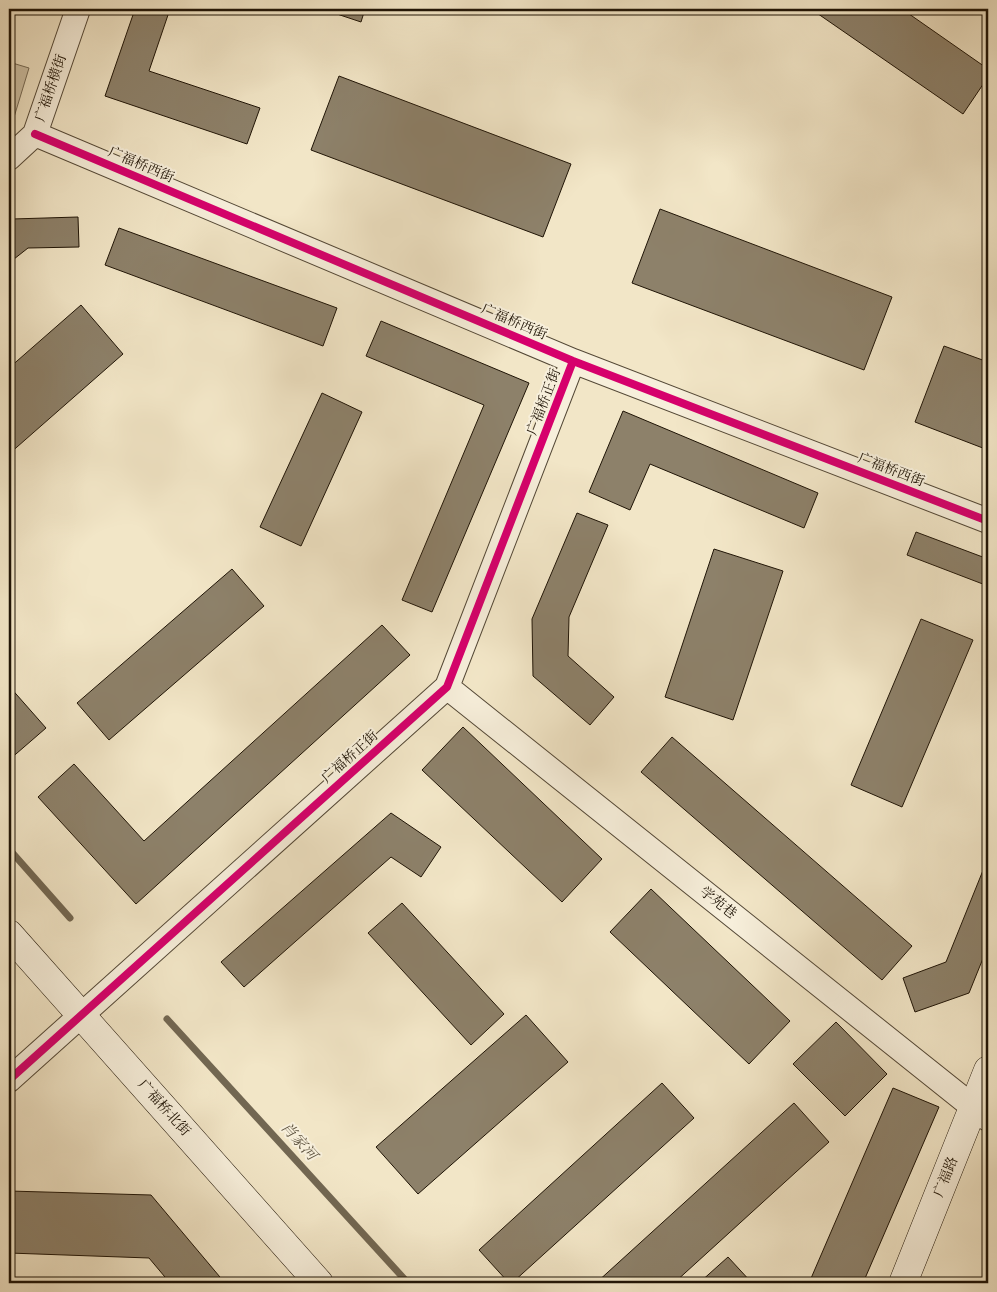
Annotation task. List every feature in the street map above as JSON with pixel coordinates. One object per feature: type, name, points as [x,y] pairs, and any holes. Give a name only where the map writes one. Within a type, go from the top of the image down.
[{"type":"main road","name":"广福桥北街","points":[[9,934],[319,1283]]},
{"type":"main road","name":"广福路","points":[[903,1283],[981,1113],[988,1070]]},
{"type":"street","name":"广福桥横街","points":[[9,158],[35,134],[78,9]]},
{"type":"street","name":"广福桥西街","points":[[35,134],[573,361],[988,521]]},
{"type":"street","name":"广福桥正街","points":[[9,1080],[447,687],[573,361]]},
{"type":"street","name":"学苑巷","points":[[447,687],[981,1113]]},
{"type":"shaded area","points":[[9,62],[29,68],[11,127],[9,128]]},
{"type":"building","points":[[135,9],[170,9],[149,71],[260,108],[247,144],[105,96]]},
{"type":"building","points":[[322,9],[365,9],[361,22]]},
{"type":"building","points":[[811,9],[902,9],[988,69],[988,77],[963,114]]},
{"type":"building","points":[[339,76],[571,164],[543,237],[311,150]]},
{"type":"building","points":[[660,209],[892,297],[864,370],[632,283]]},
{"type":"building","points":[[78,217],[79,247],[28,248],[9,263],[9,221],[12,219]]},
{"type":"building","points":[[119,228],[337,308],[323,346],[105,265]]},
{"type":"building","points":[[81,305],[123,354],[9,454],[9,368]]},
{"type":"building","points":[[381,321],[529,383],[432,612],[402,600],[484,405],[366,356]]},
{"type":"building","points":[[944,346],[988,362],[988,450],[915,422]]},
{"type":"building","points":[[322,393],[362,412],[301,546],[260,527]]},
{"type":"building","points":[[623,411],[818,493],[804,528],[650,464],[630,510],[589,492]]},
{"type":"building","points":[[577,513],[608,525],[569,617],[568,656],[614,697],[590,725],[533,676],[532,619]]},
{"type":"building","points":[[916,532],[988,559],[988,586],[907,555]]},
{"type":"building","points":[[714,549],[783,571],[733,720],[665,697]]},
{"type":"building","points":[[232,569],[264,606],[109,740],[77,703]]},
{"type":"building","points":[[921,619],[973,640],[902,807],[851,785]]},
{"type":"building","points":[[382,625],[410,655],[136,904],[38,797],[74,764],[144,841]]},
{"type":"building","points":[[9,686],[46,728],[9,760]]},
{"type":"building","points":[[463,727],[602,859],[562,902],[422,770]]},
{"type":"building","points":[[672,737],[912,946],[882,980],[641,772]]},
{"type":"building","points":[[391,813],[441,847],[421,877],[391,857],[244,987],[221,962]]},
{"type":"building","points":[[988,858],[988,946],[969,993],[915,1012],[903,978],[946,962]]},
{"type":"building","points":[[651,889],[790,1021],[749,1064],[610,932]]},
{"type":"building","points":[[402,903],[504,1014],[471,1045],[368,933]]},
{"type":"building","points":[[526,1015],[568,1062],[418,1194],[376,1147]]},
{"type":"building","points":[[836,1022],[887,1074],[845,1116],[793,1064]]},
{"type":"building","points":[[662,1083],[694,1118],[512,1283],[509,1283],[479,1250]]},
{"type":"building","points":[[893,1088],[939,1107],[863,1283],[809,1283]]},
{"type":"building","points":[[794,1103],[829,1142],[674,1283],[596,1283]]},
{"type":"building","points":[[9,1191],[151,1195],[225,1283],[170,1283],[149,1258],[9,1253]]},
{"type":"building","points":[[728,1257],[752,1283],[699,1283]]},
{"type":"waterway","name":"肖家河","points":[[9,849],[70,918]]},
{"type":"waterway","name":"肖家河","points":[[167,1019],[408,1283]]},
{"type":"cycle path","points":[[35,134],[573,361],[988,521]]},
{"type":"cycle path","points":[[9,1080],[447,687],[573,361]]}]
